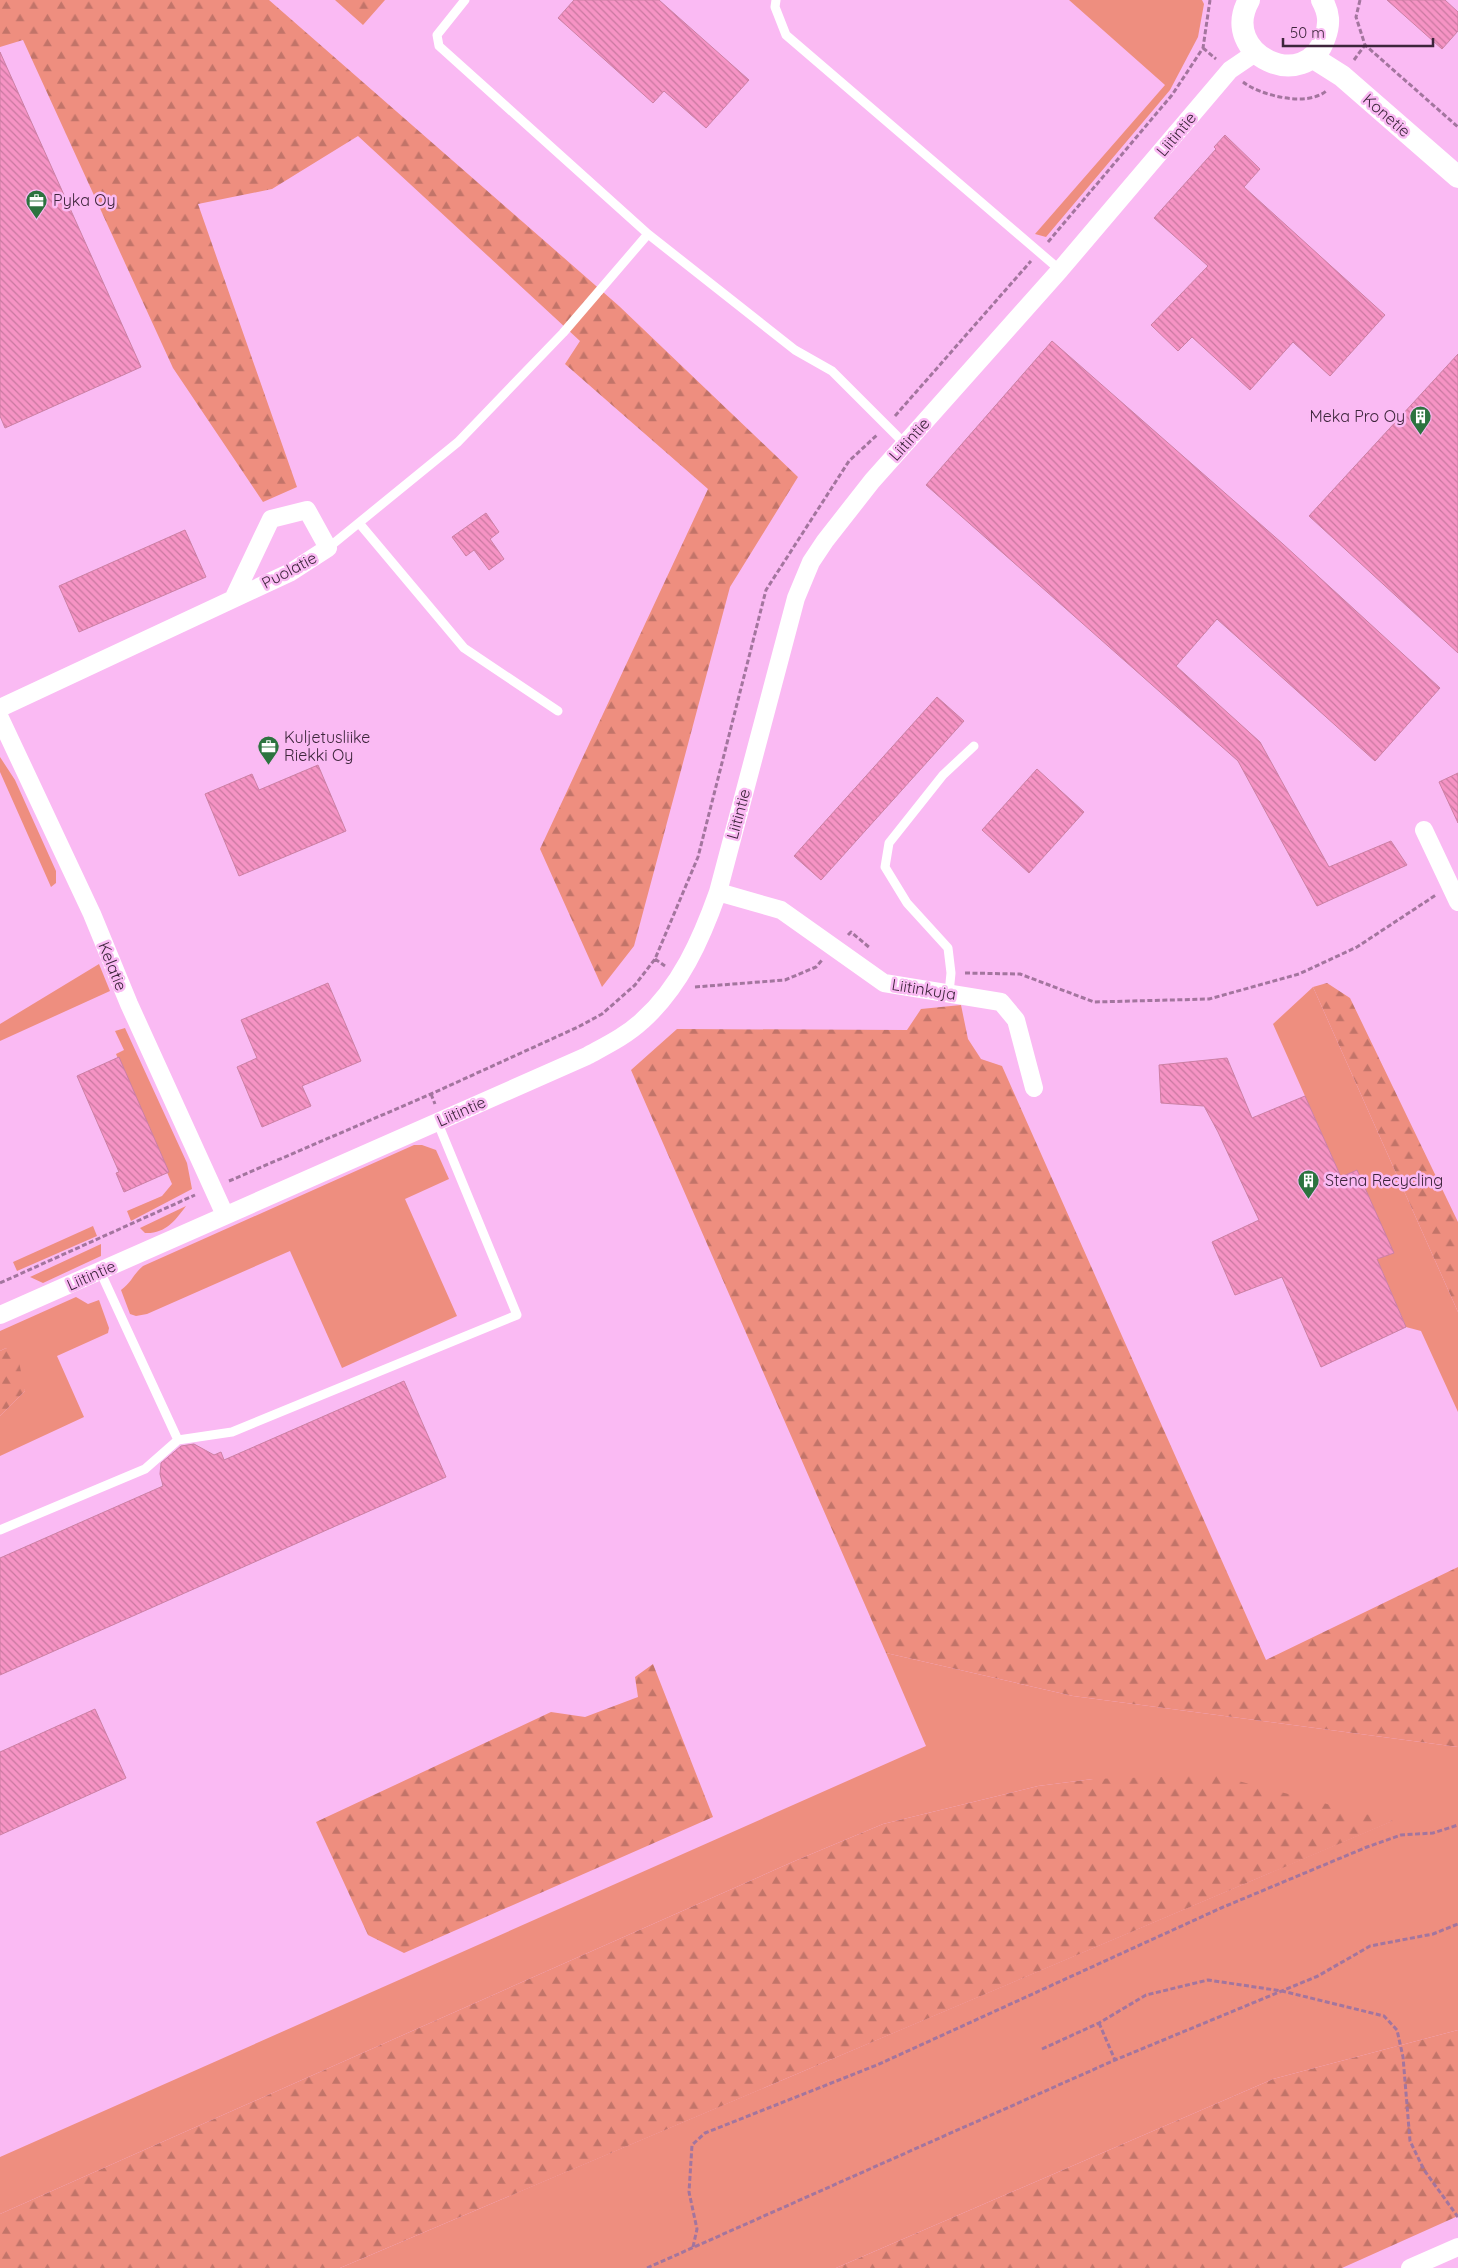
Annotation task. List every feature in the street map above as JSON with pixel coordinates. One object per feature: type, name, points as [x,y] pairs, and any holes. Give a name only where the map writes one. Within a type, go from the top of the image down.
[{"type":"street","points":[[1249,0],[1245,8],[1242,26],[1246,40],[1255,53],[1268,62],[1282,66],[1291,66],[1312,57],[1322,46],[1329,25],[1328,10],[1322,0]]},
{"type":"street","name":"Liitintie","points":[[0,1315],[587,1056],[618,1038],[641,1022],[652,1011],[680,976],[706,928],[718,892],[796,598],[811,562],[872,481],[1060,270],[1230,70],[1255,53]]},
{"type":"street","name":"Konetie","points":[[1312,57],[1342,76],[1458,177]]},
{"type":"street","name":"Puolatie","points":[[0,708],[291,572],[328,548],[307,510],[271,519],[234,597]]},
{"type":"street","name":"Kelatie","points":[[0,718],[92,914],[129,1004],[225,1215]]},
{"type":"street","points":[[1424,830],[1458,902]]},
{"type":"street","name":"Liitinkuja","points":[[718,892],[782,910],[884,983],[1002,1002],[1016,1020],[1034,1088]]},
{"type":"street","points":[[1410,2268],[1458,2247]]},
{"type":"lane","points":[[465,0],[437,35],[439,46],[648,234],[795,350],[832,371],[905,444]]},
{"type":"lane","points":[[776,0],[775,7],[786,35],[1060,270]]},
{"type":"lane","points":[[328,548],[458,442],[563,333],[648,234]]},
{"type":"lane","points":[[359,523],[464,648],[558,711]]},
{"type":"lane","points":[[949,993],[951,972],[948,948],[907,903],[885,866],[889,842],[943,775],[974,746]]},
{"type":"lane","points":[[0,1530],[145,1469],[178,1440],[232,1432],[517,1315],[437,1121]]},
{"type":"lane","points":[[100,1271],[178,1440]]},
{"type":"path","points":[[1360,0],[1356,17],[1365,45],[1458,127]]},
{"type":"path","points":[[951,972],[1020,974],[1094,1002],[1209,999],[1299,974],[1357,947],[1387,929],[1423,902],[1451,886]]},
{"type":"path","points":[[655,959],[695,987],[785,980],[816,967],[851,932],[872,949]]},
{"type":"path","points":[[0,1284],[212,1187],[256,1170]]},
{"type":"path","points":[[693,2247],[697,2229],[689,2192],[692,2145],[705,2133],[876,2065],[1222,1908],[1367,1848],[1401,1836],[1433,1833],[1458,1826]]},
{"type":"path","points":[[647,2268],[1115,2060],[1318,1976],[1370,1946],[1433,1934],[1458,1924]]},
{"type":"path","points":[[1042,2049],[1099,2023],[1146,1995],[1208,1980],[1282,1991],[1384,2016],[1397,2030],[1403,2057],[1410,2141],[1424,2170],[1458,2217]]},
{"type":"path","points":[[1099,2023],[1115,2060]]},
{"type":"green space","points":[[0,0],[269,0],[619,306],[798,477],[730,587],[634,946],[602,987],[540,849],[708,489],[565,364],[580,341],[358,136],[272,189],[198,204],[297,487],[263,502],[173,368],[23,40],[0,47]]},
{"type":"green space","points":[[335,0],[385,0],[363,25]]},
{"type":"green space","points":[[1069,0],[1202,0],[1204,4],[1198,37],[1170,90],[1046,237],[1035,234],[1165,85]]},
{"type":"green space","points":[[0,757],[15,780],[56,871],[56,883],[51,887],[0,772]]},
{"type":"green space","points":[[99,964],[110,991],[0,1041],[0,1024]]},
{"type":"green space","points":[[1327,983],[1350,998],[1458,1222],[1458,1312],[1313,987]]},
{"type":"green space","points":[[1313,987],[1458,1312],[1458,1412],[1421,1331],[1406,1327],[1377,1259],[1393,1253],[1341,1177],[1273,1024]]},
{"type":"green space","points":[[961,1005],[968,1039],[981,1059],[1002,1066],[1266,1660],[1458,1567],[1458,1747],[1073,1696],[886,1653],[631,1070],[677,1029],[907,1030],[921,1009]]},
{"type":"green space","points":[[125,1028],[187,1163],[192,1189],[131,1221],[127,1211],[162,1196],[172,1184],[116,1054],[124,1050],[115,1031]]},
{"type":"green space","points":[[414,1145],[422,1145],[436,1150],[449,1179],[405,1199],[457,1316],[342,1368],[290,1251],[147,1314],[136,1316],[130,1314],[121,1290],[143,1266]]},
{"type":"green space","points":[[186,1206],[169,1226],[164,1229],[145,1233],[140,1228]]},
{"type":"green space","points":[[93,1226],[97,1236],[17,1271],[13,1262]]},
{"type":"green space","points":[[101,1244],[101,1256],[43,1283],[30,1277]]},
{"type":"green space","points":[[76,1297],[88,1304],[99,1300],[109,1328],[108,1333],[57,1356],[84,1417],[0,1456],[0,1416],[25,1391],[6,1348],[0,1351],[0,1331]]},
{"type":"green space","points":[[6,1348],[19,1362],[25,1391],[0,1416],[0,1351]]},
{"type":"green space","points":[[886,1653],[1073,1696],[1458,1747],[1458,2030],[1273,2079],[836,2268],[340,2268],[1392,1821],[1093,1779],[1038,1786],[883,1824],[797,1860],[0,2214],[0,2157],[926,1746]]},
{"type":"green space","points":[[653,1664],[713,1817],[404,1953],[368,1935],[316,1822],[551,1712],[585,1717],[638,1697],[635,1677]]},
{"type":"green space","points":[[1215,1775],[1393,1821],[340,2268],[0,2268],[0,2214],[797,1860],[883,1824],[1038,1786],[1093,1779]]},
{"type":"green space","points":[[1458,2030],[1458,2216],[1342,2268],[836,2268],[1273,2079]]},
{"type":"building","points":[[574,0],[659,0],[749,80],[706,128],[664,91],[653,103],[558,18]]},
{"type":"building","points":[[1387,0],[1445,0],[1458,12],[1458,31],[1442,49]]},
{"type":"building","name":"Pyka Oy","points":[[0,52],[141,367],[5,428],[0,416]]},
{"type":"building","points":[[1225,135],[1260,169],[1244,187],[1385,315],[1330,376],[1293,342],[1250,390],[1192,337],[1178,351],[1151,325],[1208,266],[1154,218],[1216,149],[1214,147]]},
{"type":"building","points":[[1052,341],[1283,544],[1440,688],[1375,761],[1217,619],[1176,666],[1260,742],[1329,867],[1391,841],[1407,865],[1317,906],[1238,761],[926,485]]},
{"type":"building","name":"Meka Pro Oy","points":[[1458,354],[1458,653],[1309,516]]},
{"type":"building","points":[[486,513],[499,532],[490,539],[504,559],[489,570],[474,550],[466,556],[452,537]]},
{"type":"building","points":[[185,530],[206,577],[79,632],[59,586]]},
{"type":"building","points":[[937,697],[964,721],[821,880],[794,856]]},
{"type":"building","points":[[318,765],[346,831],[239,876],[205,794],[252,774],[259,790]]},
{"type":"building","points":[[1037,769],[1084,812],[1029,873],[982,830]]},
{"type":"building","points":[[1458,773],[1458,823],[1439,782]]},
{"type":"building","points":[[328,983],[361,1061],[302,1086],[311,1106],[262,1127],[237,1067],[257,1058],[241,1020]]},
{"type":"building","points":[[119,1057],[169,1172],[124,1192],[116,1173],[119,1172],[77,1076]]},
{"type":"building","name":"Stena Recycling","points":[[1227,1058],[1252,1118],[1305,1096],[1341,1177],[1357,1170],[1394,1253],[1377,1259],[1406,1327],[1321,1367],[1282,1277],[1235,1295],[1212,1242],[1259,1220],[1204,1106],[1161,1103],[1159,1065]]},
{"type":"building","points":[[404,1381],[446,1477],[0,1675],[0,1558],[163,1486],[160,1474],[161,1463],[181,1446],[194,1444],[214,1455],[221,1452],[224,1460]]},
{"type":"building","points":[[95,1709],[126,1778],[0,1835],[0,1752]]},
{"type":"place","name":"Pyka Oy","points":[[37,219]]},
{"type":"place","name":"Meka Pro Oy","points":[[1421,435]]},
{"type":"place","name":"Kuljetusliike Riekki Oy","points":[[268,765]]},
{"type":"place","name":"Stena Recycling","points":[[1309,1199]]}]
